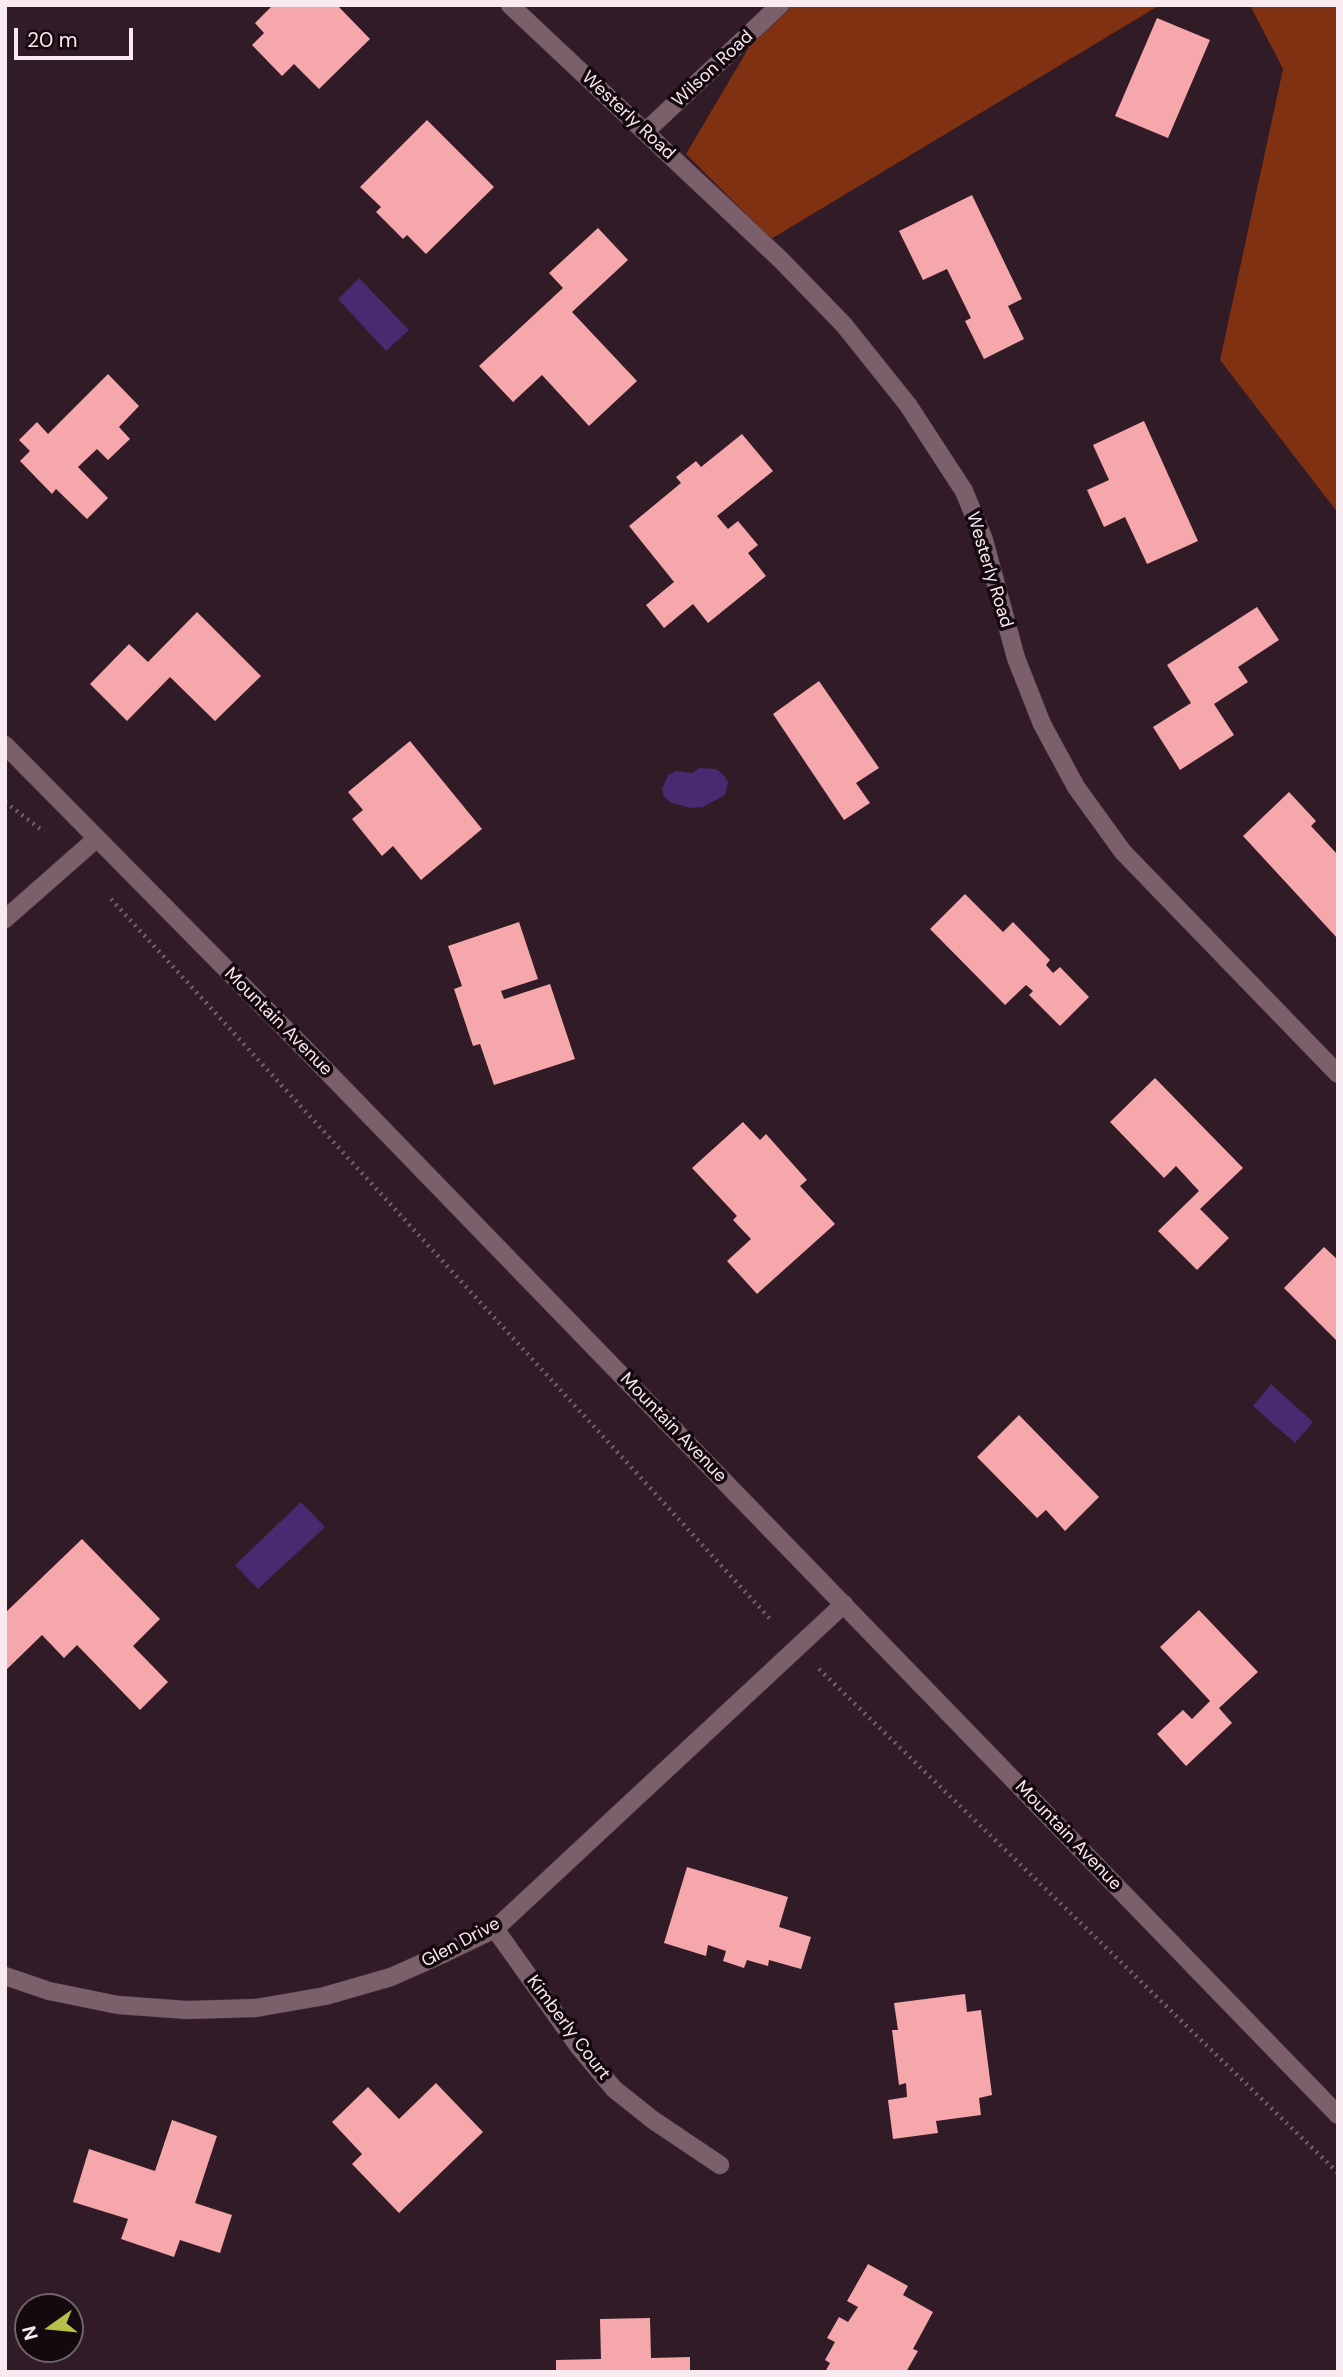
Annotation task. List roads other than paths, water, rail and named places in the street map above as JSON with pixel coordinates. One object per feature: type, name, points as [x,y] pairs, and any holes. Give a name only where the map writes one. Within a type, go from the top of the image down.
[{"type":"street","name":"Westerly Road","points":[[510,5],[817,297],[844,325],[908,405],[964,491],[984,540],[1016,658],[1042,724],[1076,787],[1123,852],[1338,1074]]},
{"type":"street","name":"Wilson Road","points":[[645,132],[780,5]]},
{"type":"street","name":"Mountain Avenue","points":[[5,745],[322,1066],[1338,2115]]},
{"type":"street","points":[[5,919],[96,839]]},
{"type":"street","name":"Glen Drive","points":[[5,1976],[49,1991],[118,2005],[187,2010],[256,2008],[325,1996],[391,1977],[495,1929],[844,1604]]},
{"type":"street","name":"Kimberly Court","points":[[495,1929],[579,2047],[614,2089],[653,2120],[720,2165]]}]
